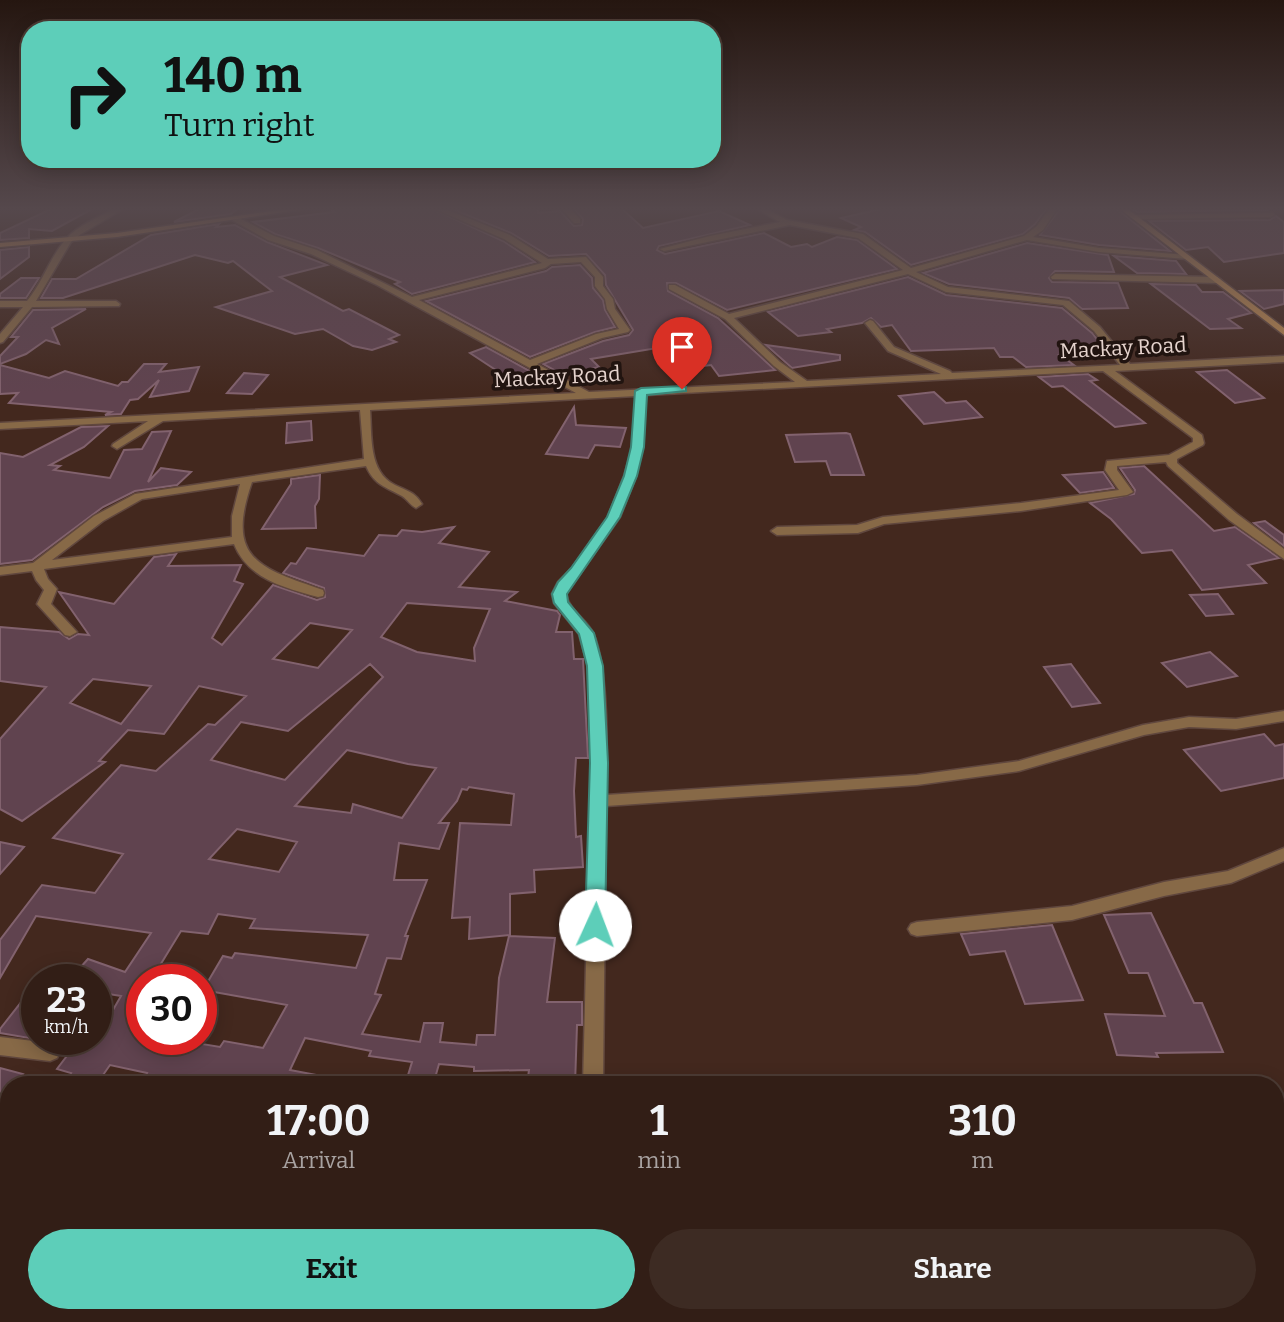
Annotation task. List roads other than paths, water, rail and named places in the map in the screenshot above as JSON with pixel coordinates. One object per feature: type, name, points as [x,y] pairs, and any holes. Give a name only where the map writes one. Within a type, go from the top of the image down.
[{"type":"street","points":[[0,340],[31,304],[51,271]]},
{"type":"street","points":[[351,271],[585,394]]},
{"type":"street","points":[[410,300],[526,271]]},
{"type":"street","points":[[529,364],[599,336],[625,330],[599,286],[599,276],[595,271]]},
{"type":"street","points":[[728,317],[909,271],[946,289],[1066,303],[1097,329],[1127,367]]},
{"type":"street","points":[[1205,271],[1284,332]]},
{"type":"street","points":[[1055,276],[1217,280]]},
{"type":"street","points":[[672,287],[728,317],[777,364],[803,383]]},
{"type":"street","points":[[0,304],[116,304]]},
{"type":"street","points":[[870,323],[881,340],[897,353],[955,376]]},
{"type":"street","name":"Mackay Road","points":[[0,426],[1284,359]]},
{"type":"street","points":[[777,531],[858,529],[883,521],[1021,507],[1126,492],[1111,470],[1111,463],[1171,458],[1199,443],[1198,437],[1105,368]]},
{"type":"street","points":[[593,1076],[599,749],[591,646],[586,633],[561,603],[559,594],[614,517],[638,447],[641,391]]},
{"type":"street","points":[[365,407],[370,463],[383,483],[411,496],[416,504]]},
{"type":"street","points":[[117,446],[161,418]]},
{"type":"street","points":[[1171,458],[1172,464],[1192,482],[1284,555]]},
{"type":"street","points":[[37,566],[104,516],[139,496],[247,478],[370,463]]},
{"type":"street","points":[[247,478],[236,515],[238,540],[247,556],[260,571],[318,593]]},
{"type":"street","points":[[0,571],[238,540]]},
{"type":"street","points":[[37,566],[42,580],[51,589],[44,604],[70,632]]},
{"type":"street","points":[[598,801],[917,780],[1020,766],[1143,730],[1189,722],[1236,724],[1284,716]]},
{"type":"street","points":[[917,929],[1072,913],[1164,889],[1231,877],[1284,854]]},
{"type":"street","points":[[0,1046],[21,1049]]}]
